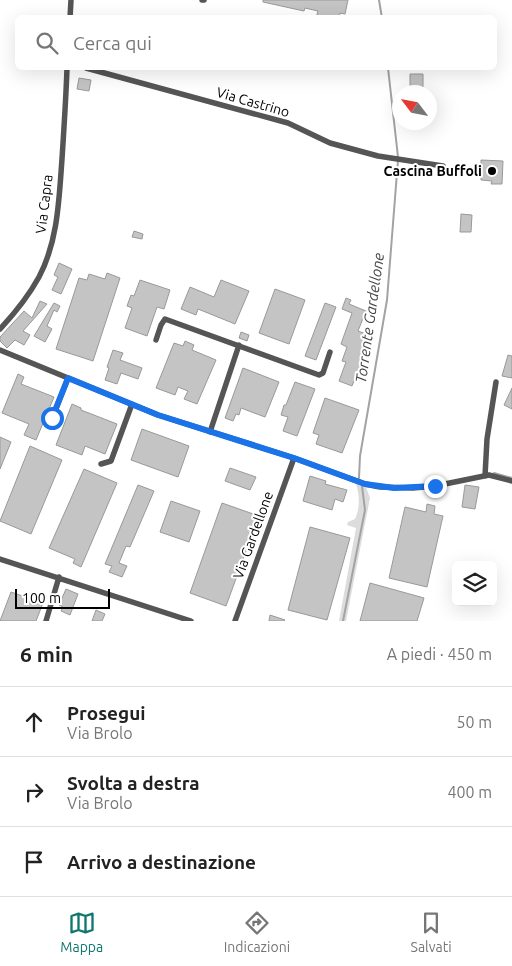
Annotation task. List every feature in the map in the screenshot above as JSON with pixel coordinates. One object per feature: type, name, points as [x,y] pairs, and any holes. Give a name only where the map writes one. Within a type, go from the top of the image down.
[{"type":"street","points":[[70,15],[71,0]]},
{"type":"street","name":"Via Capra","points":[[0,329],[25,301],[32,290],[52,244],[60,194],[68,70]]},
{"type":"street","name":"Via Castrino","points":[[93,70],[288,123],[330,143],[359,151],[378,156],[443,166]]},
{"type":"street","points":[[156,340],[165,319],[319,375],[323,373],[330,352]]},
{"type":"street","points":[[210,432],[239,345]]},
{"type":"street","points":[[0,350],[158,415],[294,458],[365,484],[380,487],[413,488],[435,486],[485,476],[498,476],[512,481]]},
{"type":"street","points":[[52,418],[68,378]]},
{"type":"street","points":[[485,476],[487,439],[496,382]]},
{"type":"street","points":[[101,464],[111,461],[132,404]]},
{"type":"street","name":"Via Gardellone","points":[[235,621],[294,458]]},
{"type":"street","points":[[0,559],[191,621]]},
{"type":"street","points":[[46,621],[59,577]]},
{"type":"shaded area","points":[[356,484],[366,487],[370,498],[346,621],[339,621],[356,528],[347,525],[348,522],[355,519],[359,506]]},
{"type":"building","points":[[263,0],[348,0],[345,14],[340,13],[340,15],[317,15],[318,11],[305,8],[304,11],[263,2]]},
{"type":"building","points":[[410,74],[423,74],[423,85],[410,85]]},
{"type":"building","points":[[79,78],[91,80],[89,91],[77,89]]},
{"type":"building","name":"Cascina Buffoli","points":[[481,160],[503,161],[502,184],[491,184],[492,181],[481,180]]},
{"type":"building","points":[[461,214],[472,215],[471,232],[460,232]]},
{"type":"building","points":[[134,231],[143,234],[142,239],[132,237]]},
{"type":"building","points":[[59,263],[72,269],[61,294],[52,290],[58,277],[54,275]]},
{"type":"building","points":[[107,273],[120,278],[93,361],[56,349],[79,278],[87,280],[89,274],[105,279]]},
{"type":"building","points":[[140,280],[170,290],[164,309],[157,307],[147,336],[125,328],[132,308],[127,306],[131,295],[134,296]]},
{"type":"building","points":[[221,280],[249,291],[235,324],[198,309],[196,315],[181,309],[190,287],[214,297]]},
{"type":"building","points":[[275,289],[305,300],[289,344],[259,333]]},
{"type":"building","points":[[346,298],[351,300],[349,304],[366,311],[358,331],[371,336],[360,366],[366,368],[362,379],[356,376],[352,386],[339,381],[346,362],[342,361],[347,347],[341,344],[352,313],[342,309]]},
{"type":"building","points":[[40,301],[47,304],[23,331],[30,335],[24,345],[15,340],[7,348],[0,341],[0,337],[24,311],[32,318]]},
{"type":"building","points":[[54,303],[60,306],[57,312],[54,310],[47,326],[52,329],[45,342],[34,336]]},
{"type":"building","points":[[325,303],[336,307],[316,360],[305,356]]},
{"type":"building","points":[[241,332],[249,335],[247,341],[239,338]]},
{"type":"building","points":[[185,341],[194,345],[192,350],[216,360],[197,404],[184,399],[188,391],[178,387],[175,395],[156,388],[174,343],[183,346]]},
{"type":"building","points":[[113,350],[123,353],[120,360],[142,368],[138,379],[121,373],[117,384],[105,380]]},
{"type":"building","points":[[508,355],[512,356],[512,378],[502,376]]},
{"type":"building","points":[[243,368],[279,382],[265,417],[241,408],[239,415],[236,414],[233,421],[225,418]]},
{"type":"building","points":[[18,374],[24,377],[21,384],[54,397],[36,440],[24,435],[29,424],[2,413]]},
{"type":"building","points":[[295,382],[315,389],[297,436],[283,431],[288,417],[281,415]]},
{"type":"building","points":[[512,388],[512,409],[504,405]]},
{"type":"building","points":[[325,398],[359,410],[342,453],[316,444],[319,435],[313,433]]},
{"type":"building","points":[[72,404],[81,408],[81,410],[117,424],[105,454],[85,446],[82,455],[56,445]]},
{"type":"building","points":[[142,429],[189,446],[178,477],[131,460]]},
{"type":"building","points":[[0,437],[11,442],[0,469]]},
{"type":"building","points":[[30,446],[62,460],[31,534],[0,521]]},
{"type":"building","points":[[230,468],[256,477],[250,490],[225,481]]},
{"type":"building","points":[[84,469],[117,483],[81,567],[73,563],[75,559],[49,548]]},
{"type":"building","points":[[310,476],[326,481],[325,484],[347,490],[343,502],[335,499],[332,510],[303,501]]},
{"type":"building","points":[[138,485],[154,491],[130,547],[126,546],[119,563],[127,566],[122,577],[109,572],[112,566],[105,564]]},
{"type":"building","points":[[465,485],[479,487],[475,509],[462,507]]},
{"type":"building","points":[[171,501],[200,511],[189,542],[160,532]]},
{"type":"building","points":[[222,503],[259,516],[226,606],[190,593]]},
{"type":"building","points":[[427,504],[435,506],[434,514],[443,516],[427,587],[389,578],[405,507],[426,512]]},
{"type":"building","points":[[310,527],[350,538],[327,620],[288,610]]},
{"type":"building","points":[[370,583],[424,598],[417,621],[360,621]]},
{"type":"building","points":[[66,589],[78,594],[70,615],[61,611],[63,607],[59,605]]},
{"type":"building","points":[[11,592],[43,603],[36,621],[0,621]]},
{"type":"building","points":[[96,610],[105,614],[102,621],[92,621]]},
{"type":"building","points":[[270,615],[285,620],[269,621]]},
{"type":"waterway","name":"Torrente Gardellone","points":[[379,0],[382,15]]},
{"type":"waterway","name":"Torrente Gardellone","points":[[388,70],[398,157]]},
{"type":"waterway","name":"Torrente Gardellone","points":[[359,478],[360,456],[387,300],[398,160]]},
{"type":"waterway","points":[[494,473],[512,478]]},
{"type":"waterway","name":"Torrente Gardellone","points":[[343,621],[365,510],[362,486]]},
{"type":"place","name":"Cascina Buffoli","points":[[492,171]]},
{"type":"route","points":[[52,418],[68,378],[158,415],[294,458],[365,484],[394,488],[435,486]]}]
